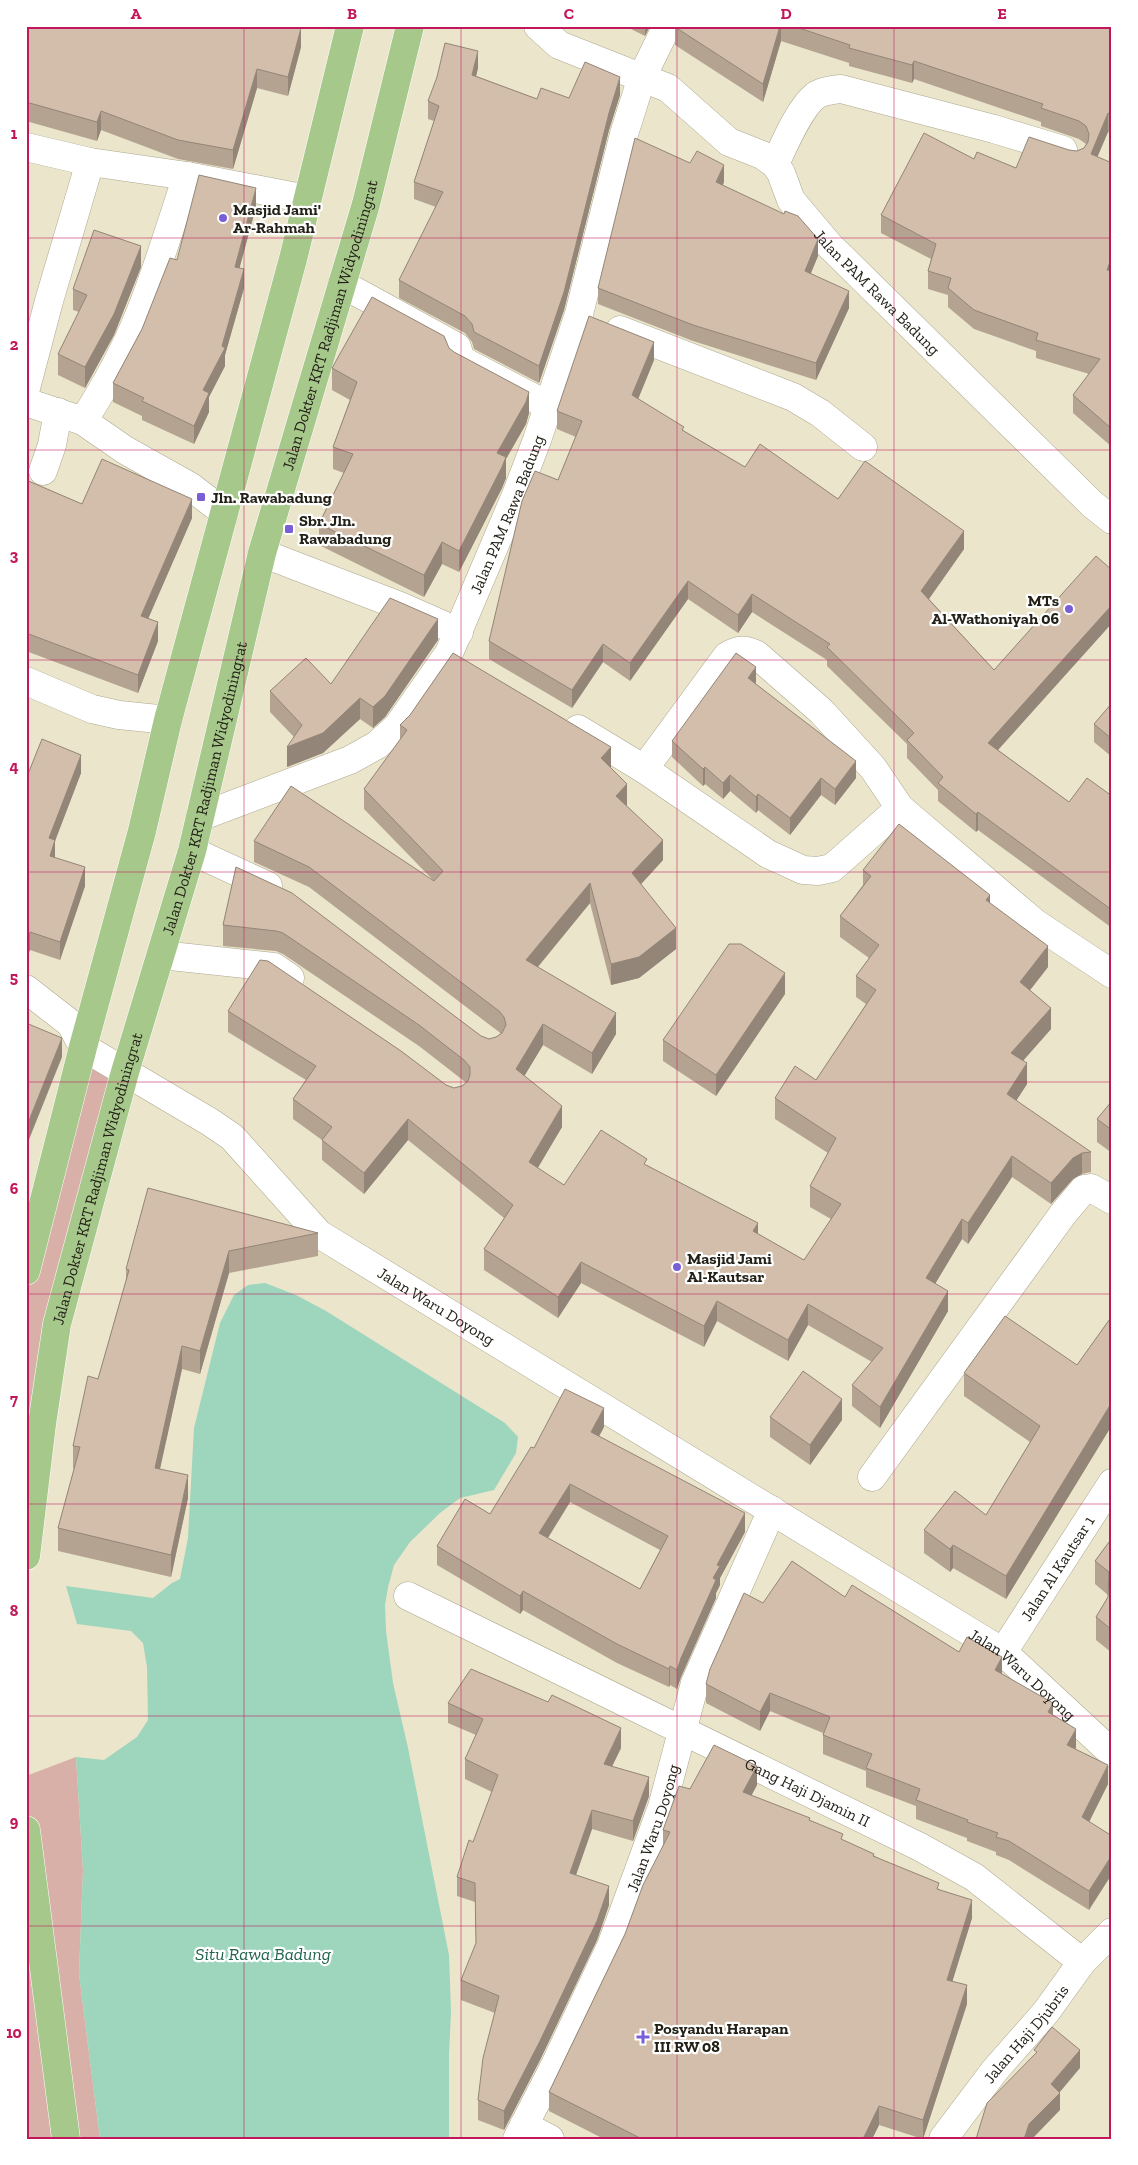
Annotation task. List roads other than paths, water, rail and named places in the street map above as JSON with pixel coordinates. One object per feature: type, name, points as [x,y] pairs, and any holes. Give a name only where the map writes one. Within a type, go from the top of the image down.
[{"type":"main road","points":[[26,1271],[83,1047],[142,831],[168,720],[294,259],[350,26]]},
{"type":"main road","name":"Jalan Dokter KRT Radjiman Widyodiningrat","points":[[26,1556],[42,1424],[57,1324],[125,1072],[192,851],[262,553],[366,204],[410,26]]},
{"type":"main road","points":[[26,1830],[66,2139]]},
{"type":"street","points":[[538,26],[560,45],[668,88],[729,142],[762,155],[774,164],[798,118],[815,96],[827,91],[841,89],[1022,136],[1074,154]]},
{"type":"street","name":"Jalan PAM Rawa Badung","points":[[200,817],[350,760],[377,745],[397,727],[458,649],[516,495],[579,314],[624,134],[642,77],[667,26]]},
{"type":"street","points":[[26,147],[90,162],[187,176],[307,199]]},
{"type":"street","points":[[26,388],[48,301],[90,162]]},
{"type":"street","name":"Jalan PAM Rawa Badung","points":[[774,164],[780,173],[790,200],[829,245],[1092,504],[1112,520]]},
{"type":"street","points":[[83,421],[120,357],[140,313],[187,176]]},
{"type":"street","points":[[342,284],[457,347],[461,360],[547,405]]},
{"type":"street","points":[[579,314],[793,397],[820,413],[863,447]]},
{"type":"street","points":[[26,402],[83,421],[125,450],[191,487],[221,510],[223,517]]},
{"type":"street","points":[[43,471],[52,445],[58,412]]},
{"type":"street","points":[[262,553],[400,606],[458,649]]},
{"type":"street","points":[[644,768],[727,656],[736,650],[747,650],[757,655],[821,711],[873,768],[900,808],[1035,923],[1112,974]]},
{"type":"street","points":[[26,681],[92,709],[119,715],[168,720]]},
{"type":"street","points":[[560,718],[644,768],[768,854],[803,870],[818,872],[832,868],[900,808]]},
{"type":"street","points":[[192,851],[291,896]]},
{"type":"street","points":[[161,955],[274,967],[314,994]]},
{"type":"street","points":[[26,989],[70,1024],[83,1047]]},
{"type":"street","name":"Jalan Waru Doyong","points":[[83,1047],[210,1122],[232,1138],[319,1234],[1003,1652],[1112,1754]]},
{"type":"street","points":[[872,1477],[1063,1214],[1084,1189],[1091,1188],[1099,1191],[1112,1200]]},
{"type":"street","name":"Jalan Al Kautsar 1","points":[[1003,1652],[1112,1483]]},
{"type":"street","name":"Jalan Waru Doyong","points":[[520,2132],[554,2067],[611,1946],[662,1807],[681,1729],[695,1683],[772,1510]]},
{"type":"street","name":"Gang Haji Djamin II","points":[[408,1596],[920,1847],[974,1877],[1082,1962]]},
{"type":"street","name":"Jalan Haji Djubris","points":[[943,2139],[995,2070],[1046,2012],[1082,1962],[1112,1932]]},
{"type":"street","points":[[520,2132],[550,2139]]},
{"type":"water","name":"Situ Rawa Badung","points":[[265,1283],[296,1295],[326,1311],[505,1423],[518,1437],[516,1453],[494,1490],[460,1498],[440,1513],[410,1542],[394,1565],[385,1605],[386,1631],[393,1683],[408,1748],[449,1955],[451,2012],[449,2139],[100,2139],[79,1974],[83,1870],[76,1757],[104,1760],[137,1737],[148,1720],[147,1667],[143,1643],[131,1631],[77,1624],[66,1586],[153,1598],[180,1579],[188,1538],[194,1428],[220,1323],[234,1295],[248,1285]]},
{"type":"place","name":"Masjid Jami' Ar-Rahmah","points":[[223,218]]},
{"type":"place","name":"Jln. Rawabadung","points":[[201,497]]},
{"type":"place","name":"Sbr. Jln. Rawabadung","points":[[289,529]]},
{"type":"place","name":"MTs Al-Wathoniyah 06","points":[[1069,609]]},
{"type":"place","name":"Masjid Jami Al-Kautsar","points":[[677,1267]]},
{"type":"place","name":"Posyandu Harapan III RW 08","points":[[643,2037]]}]
